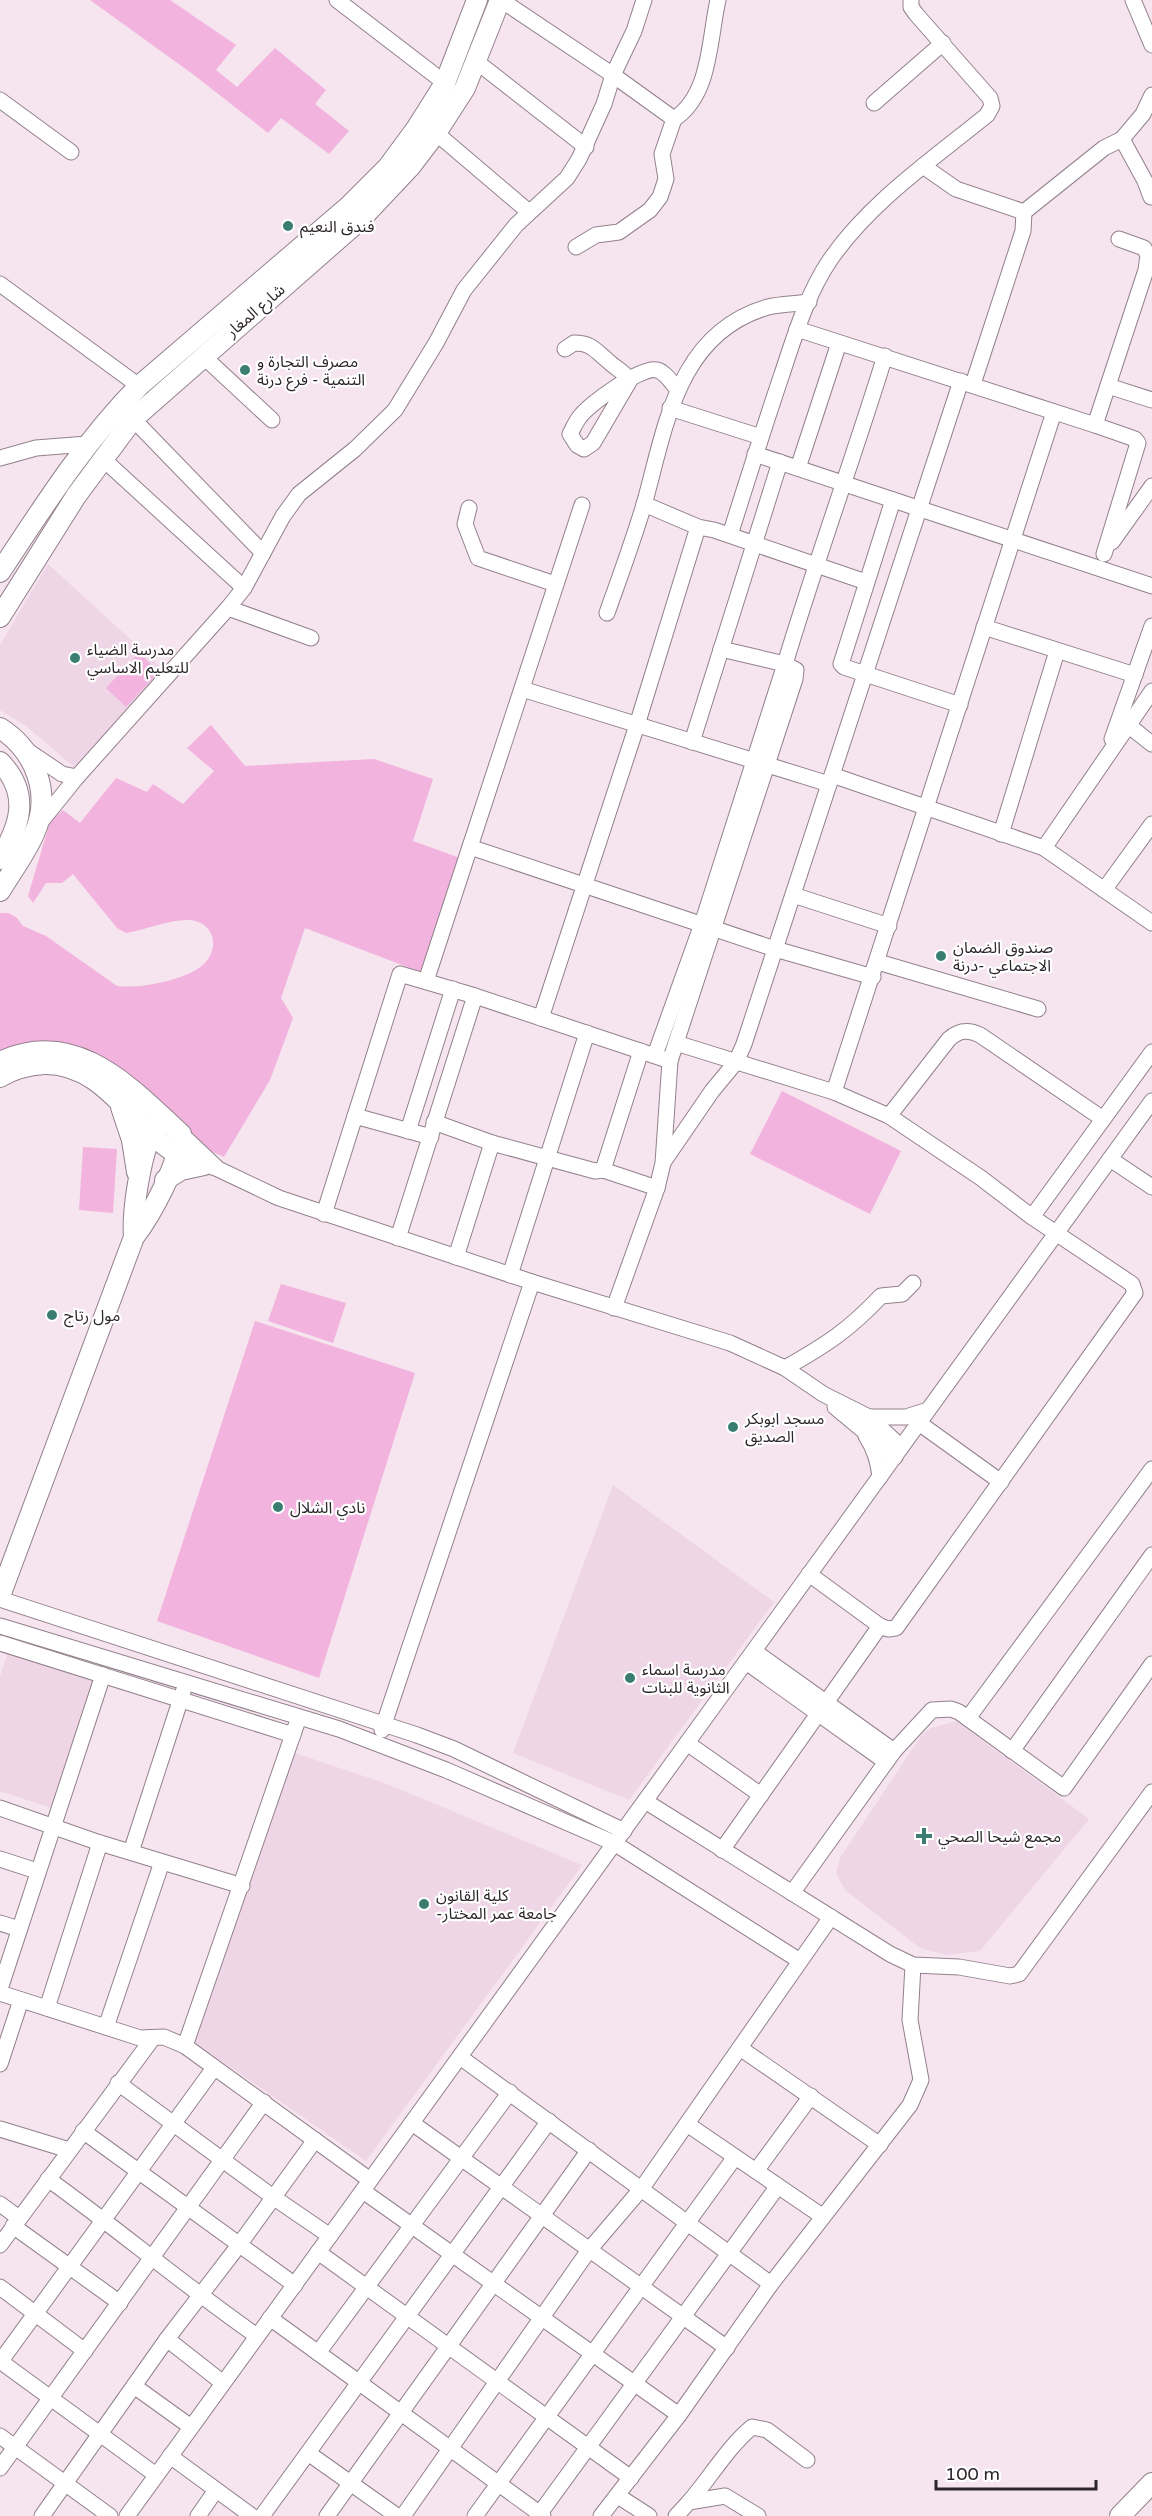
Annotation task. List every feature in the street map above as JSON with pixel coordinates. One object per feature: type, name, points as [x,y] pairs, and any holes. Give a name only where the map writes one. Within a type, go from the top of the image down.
[{"type":"main road","name":"شارع المغار","points":[[0,617],[76,496],[133,419],[355,212],[416,129],[445,83],[477,0]]},
{"type":"main road","name":"شارع المغار","points":[[0,572],[87,444],[139,386],[410,167],[436,133],[465,88],[500,0]]},
{"type":"main road","points":[[58,484],[76,496]]},
{"type":"main road","points":[[0,728],[23,747],[34,765],[40,785],[41,806],[37,826],[0,891]]},
{"type":"main road","points":[[0,762],[13,779],[20,806],[15,833],[0,859]]},
{"type":"main road","points":[[0,1062],[18,1055],[39,1051],[76,1055],[109,1072],[181,1134],[177,1154],[150,1214],[134,1237],[0,1598]]},
{"type":"main road","points":[[0,1077],[26,1066],[59,1065],[91,1077],[151,1134],[177,1154]]},
{"type":"main road","points":[[119,1102],[132,1140],[139,1186]]},
{"type":"main road","points":[[134,1237],[134,1211],[151,1134],[163,1118]]},
{"type":"main road","points":[[165,1180],[180,1170],[211,1167]]},
{"type":"main road","points":[[1120,2516],[1152,2483]]},
{"type":"street","points":[[338,0],[445,83]]},
{"type":"street","points":[[500,0],[613,75],[674,119]]},
{"type":"street","points":[[37,826],[77,777],[244,588],[283,516],[299,494],[355,449],[394,410],[436,343],[464,290],[529,212],[567,178],[586,147],[613,75],[634,31],[644,0]]},
{"type":"street","points":[[576,247],[596,235],[619,232],[650,210],[660,197],[666,179],[662,154],[674,119],[681,115],[699,88],[706,71],[718,0]]},
{"type":"street","points":[[730,535],[797,329],[814,288],[830,261],[858,225],[924,166],[987,115],[992,106],[990,98],[916,14],[911,7],[911,0]]},
{"type":"street","points":[[1133,0],[1152,45]]},
{"type":"street","points":[[874,103],[943,43]]},
{"type":"street","points":[[477,62],[586,147]]},
{"type":"street","points":[[663,1163],[712,1090],[736,1062],[920,508],[1023,231],[1024,212],[1104,148],[1122,139],[1143,114],[1152,95]]},
{"type":"street","points":[[0,100],[71,152]]},
{"type":"street","points":[[436,133],[529,212]]},
{"type":"street","points":[[1122,139],[1151,197]]},
{"type":"street","points":[[924,166],[956,189],[1024,212]]},
{"type":"street","points":[[1095,425],[1146,270],[1148,255],[1144,248],[1119,239]]},
{"type":"street","points":[[0,284],[139,386]]},
{"type":"street","points":[[607,613],[644,504],[670,408],[690,365],[714,337],[738,320],[768,307],[809,302]]},
{"type":"street","points":[[797,329],[1135,439],[1138,443],[1101,561]]},
{"type":"street","points":[[565,350],[574,343],[590,345],[623,371],[630,380],[651,369],[657,369],[677,389]]},
{"type":"street","points":[[798,468],[838,344]]},
{"type":"street","points":[[203,356],[272,420]]},
{"type":"street","points":[[785,664],[815,566],[845,484],[885,357]]},
{"type":"street","points":[[1108,386],[1152,400]]},
{"type":"street","points":[[670,408],[761,437]]},
{"type":"street","points":[[834,1092],[878,962],[1054,412]]},
{"type":"street","points":[[133,419],[263,554]]},
{"type":"street","points":[[0,458],[36,448],[87,444]]},
{"type":"street","points":[[755,454],[1012,539],[1101,561],[1152,586]]},
{"type":"street","points":[[102,458],[244,588]]},
{"type":"street","points":[[693,742],[780,462]]},
{"type":"street","points":[[1101,561],[1152,487]]},
{"type":"street","points":[[893,500],[841,660],[844,667],[960,705]]},
{"type":"street","points":[[644,504],[698,527],[730,535],[866,582]]},
{"type":"street","points":[[426,981],[582,505]]},
{"type":"street","points":[[469,508],[465,524],[478,558],[555,584]]},
{"type":"street","points":[[541,1018],[637,725],[698,527]]},
{"type":"street","points":[[228,608],[311,638]]},
{"type":"street","points":[[1105,759],[1152,626]]},
{"type":"street","points":[[984,627],[1135,675]]},
{"type":"street","points":[[614,1308],[657,1188],[663,1163],[670,1061],[708,926],[760,764],[795,679],[796,670],[785,664],[721,650]]},
{"type":"street","points":[[1000,834],[1057,651]]},
{"type":"street","points":[[522,689],[760,764],[830,780],[927,808],[1044,848],[1152,923]]},
{"type":"street","points":[[1044,848],[1152,691]]},
{"type":"street","points":[[1128,725],[1152,744]]},
{"type":"street","points":[[23,747],[62,774],[77,777]]},
{"type":"street","points":[[1104,890],[1152,824]]},
{"type":"street","points":[[470,847],[775,949],[873,977]]},
{"type":"street","points":[[793,895],[889,926]]},
{"type":"street","points":[[603,1170],[648,1053],[708,926]]},
{"type":"street","points":[[878,962],[1038,1009]]},
{"type":"street","points":[[324,1214],[400,974],[475,996],[670,1061]]},
{"type":"street","points":[[408,1131],[453,989]]},
{"type":"street","points":[[398,1238],[475,996]]},
{"type":"street","points":[[890,1116],[949,1039],[958,1033],[969,1031],[980,1035],[1103,1119]]},
{"type":"street","points":[[510,1275],[586,1033]]},
{"type":"street","points":[[676,1043],[834,1092],[890,1116],[981,1178],[1032,1217],[1132,1284],[1135,1293],[897,1628],[888,1629],[880,1626],[809,1574]]},
{"type":"street","points":[[1032,1217],[1152,1052]]},
{"type":"street","points":[[127,2516],[1152,1101]]},
{"type":"street","points":[[355,1116],[408,1131],[433,1130],[548,1156],[595,1171],[603,1170],[657,1188]]},
{"type":"street","points":[[181,1134],[211,1167]]},
{"type":"street","points":[[456,1257],[492,1143]]},
{"type":"street","points":[[177,1154],[279,1198],[324,1214],[532,1282],[730,1343],[785,1368],[864,1422],[898,1452]]},
{"type":"street","points":[[1110,1159],[1152,1187]]},
{"type":"street","points":[[378,1742],[532,1282]]},
{"type":"street","points":[[785,1368],[831,1342],[856,1323],[881,1296],[902,1294],[913,1283]]},
{"type":"street","points":[[864,1422],[924,1417],[1000,1482]]},
{"type":"street","points":[[864,1422],[878,1459],[880,1477]]},
{"type":"street","points":[[968,1718],[1149,1479]]},
{"type":"street","points":[[1012,1750],[1152,1555]]},
{"type":"street","points":[[0,1598],[384,1723],[454,1749],[624,1831]]},
{"type":"street","points":[[0,1626],[186,1681],[378,1742],[614,1844],[800,1961]]},
{"type":"street","points":[[722,1850],[880,1626]]},
{"type":"street","points":[[0,1643],[293,1735]]},
{"type":"street","points":[[750,1657],[890,1757]]},
{"type":"street","points":[[792,1893],[890,1757],[932,1710],[951,1709],[968,1718],[1064,1788],[1152,1664]]},
{"type":"street","points":[[103,1675],[37,1871],[0,1991],[21,2000],[140,2038],[164,2037],[185,2046],[315,2139],[412,2226],[679,2415]]},
{"type":"street","points":[[131,1852],[186,1681]]},
{"type":"street","points":[[185,2046],[299,1717]]},
{"type":"street","points":[[687,1743],[761,1795]]},
{"type":"street","points":[[645,1801],[890,1954],[913,1965],[959,1967],[1010,1976],[1019,1974],[1152,1792]]},
{"type":"street","points":[[0,1808],[100,1843],[242,1886]]},
{"type":"street","points":[[47,2008],[100,1843]]},
{"type":"street","points":[[0,1859],[37,1871]]},
{"type":"street","points":[[106,2027],[162,1862]]},
{"type":"street","points":[[403,2516],[589,2250],[642,2188],[831,1917]]},
{"type":"street","points":[[0,1923],[19,1929]]},
{"type":"street","points":[[601,2516],[679,2415],[822,2216],[910,2105],[921,2080],[910,2020],[913,1965]]},
{"type":"street","points":[[0,2064],[21,2000]]},
{"type":"street","points":[[0,2246],[153,2038]]},
{"type":"street","points":[[740,2048],[880,2145]]},
{"type":"street","points":[[460,2057],[688,2221],[771,2284]]},
{"type":"street","points":[[156,2475],[0,2361],[214,2068]]},
{"type":"street","points":[[118,2083],[330,2236]]},
{"type":"street","points":[[318,2353],[510,2092]]},
{"type":"street","points":[[756,2171],[811,2096]]},
{"type":"street","points":[[0,2468],[264,2102]]},
{"type":"street","points":[[262,2516],[549,2121]]},
{"type":"street","points":[[412,2123],[727,2348]]},
{"type":"street","points":[[687,2124],[822,2216]]},
{"type":"street","points":[[1,2131],[69,2150]]},
{"type":"street","points":[[83,2131],[295,2285]]},
{"type":"street","points":[[42,2516],[166,2339],[239,2245],[315,2139]]},
{"type":"street","points":[[327,2516],[589,2150]]},
{"type":"street","points":[[476,2516],[735,2157]]},
{"type":"street","points":[[48,2179],[104,2219],[199,2296],[257,2336]]},
{"type":"street","points":[[270,2318],[541,2515],[778,2186]]},
{"type":"street","points":[[0,2204],[16,2222],[69,2267],[120,2303]]},
{"type":"street","points":[[318,2252],[631,2478]]},
{"type":"street","points":[[0,2287],[85,2351]]},
{"type":"street","points":[[166,2339],[223,2383]]},
{"type":"street","points":[[134,2386],[191,2427]]},
{"type":"street","points":[[676,2516],[712,2475],[739,2438],[752,2427],[767,2430],[807,2460]]},
{"type":"street","points":[[0,2436],[111,2516]]},
{"type":"street","points":[[308,2453],[397,2516]]},
{"type":"street","points":[[170,2456],[252,2516]]},
{"type":"street","points":[[198,2516],[216,2490]]},
{"type":"street","points":[[618,2496],[649,2516]]},
{"type":"street","points":[[689,2502],[725,2496],[758,2516]]},
{"type":"shaded area","points":[[90,0],[170,0],[236,45],[216,70],[237,87],[275,48],[326,90],[315,104],[349,131],[329,154],[281,118],[268,133],[194,75]]},
{"type":"shaded area","name":"مدرسة الضياء للتعليم الاساسي","points":[[48,564],[164,670],[74,767],[26,726],[0,710],[0,645]]},
{"type":"shaded area","points":[[139,653],[159,672],[126,707],[106,688]]},
{"type":"shaded area","points":[[211,725],[245,766],[374,759],[433,779],[413,841],[460,858],[423,973],[305,928],[281,998],[293,1018],[270,1080],[224,1157],[197,1145],[31,1045],[9,1048],[0,1053],[0,913],[8,913],[16,917],[23,926],[46,936],[117,986],[151,985],[176,979],[197,969],[210,956],[213,948],[211,934],[201,923],[194,920],[170,922],[126,933],[117,928],[73,874],[62,883],[46,883],[33,903],[28,896],[50,822],[63,810],[80,823],[116,778],[147,792],[153,784],[183,804],[214,771],[187,748]]},
{"type":"shaded area","points":[[782,1091],[901,1151],[870,1214],[750,1154]]},
{"type":"shaded area","points":[[83,1147],[117,1149],[113,1213],[79,1210]]},
{"type":"shaded area","points":[[281,1284],[346,1303],[333,1343],[268,1321]]},
{"type":"shaded area","name":"نادي الشلال","points":[[255,1321],[415,1373],[319,1678],[157,1621]]},
{"type":"shaded area","name":"مدرسة اسماء الثانوية للبنات","points":[[613,1485],[774,1602],[629,1800],[513,1753]]},
{"type":"shaded area","points":[[8,1652],[96,1682],[51,1808],[0,1791],[0,1676]]},
{"type":"shaded area","points":[[956,1721],[1089,1819],[980,1951],[946,1955],[920,1948],[845,1890],[836,1873],[840,1858],[921,1736],[931,1728]]},
{"type":"shaded area","points":[[295,1753],[387,1784],[582,1865],[366,2161],[193,2041]]},
{"type":"place","name":"فندق النعيم","points":[[288,226]]},
{"type":"place","name":"مصرف التجارة و التنمية - فرع درنة","points":[[245,370]]},
{"type":"place","name":"مدرسة الضياء للتعليم الاساسي","points":[[75,658]]},
{"type":"place","name":"صندوق الضمان الاجتماعي -درنة","points":[[941,956]]},
{"type":"place","name":"مول رتاج","points":[[52,1315]]},
{"type":"place","name":"مسجد ابوبكر الصديق","points":[[733,1427]]},
{"type":"place","name":"نادي الشلال","points":[[278,1507]]},
{"type":"place","name":"مدرسة اسماء الثانوية للبنات","points":[[630,1678]]},
{"type":"place","name":"مجمع شيحا الصحي","points":[[924,1836]]},
{"type":"place","name":"كلية القانون -جامعة عمر المختار","points":[[424,1904]]}]
